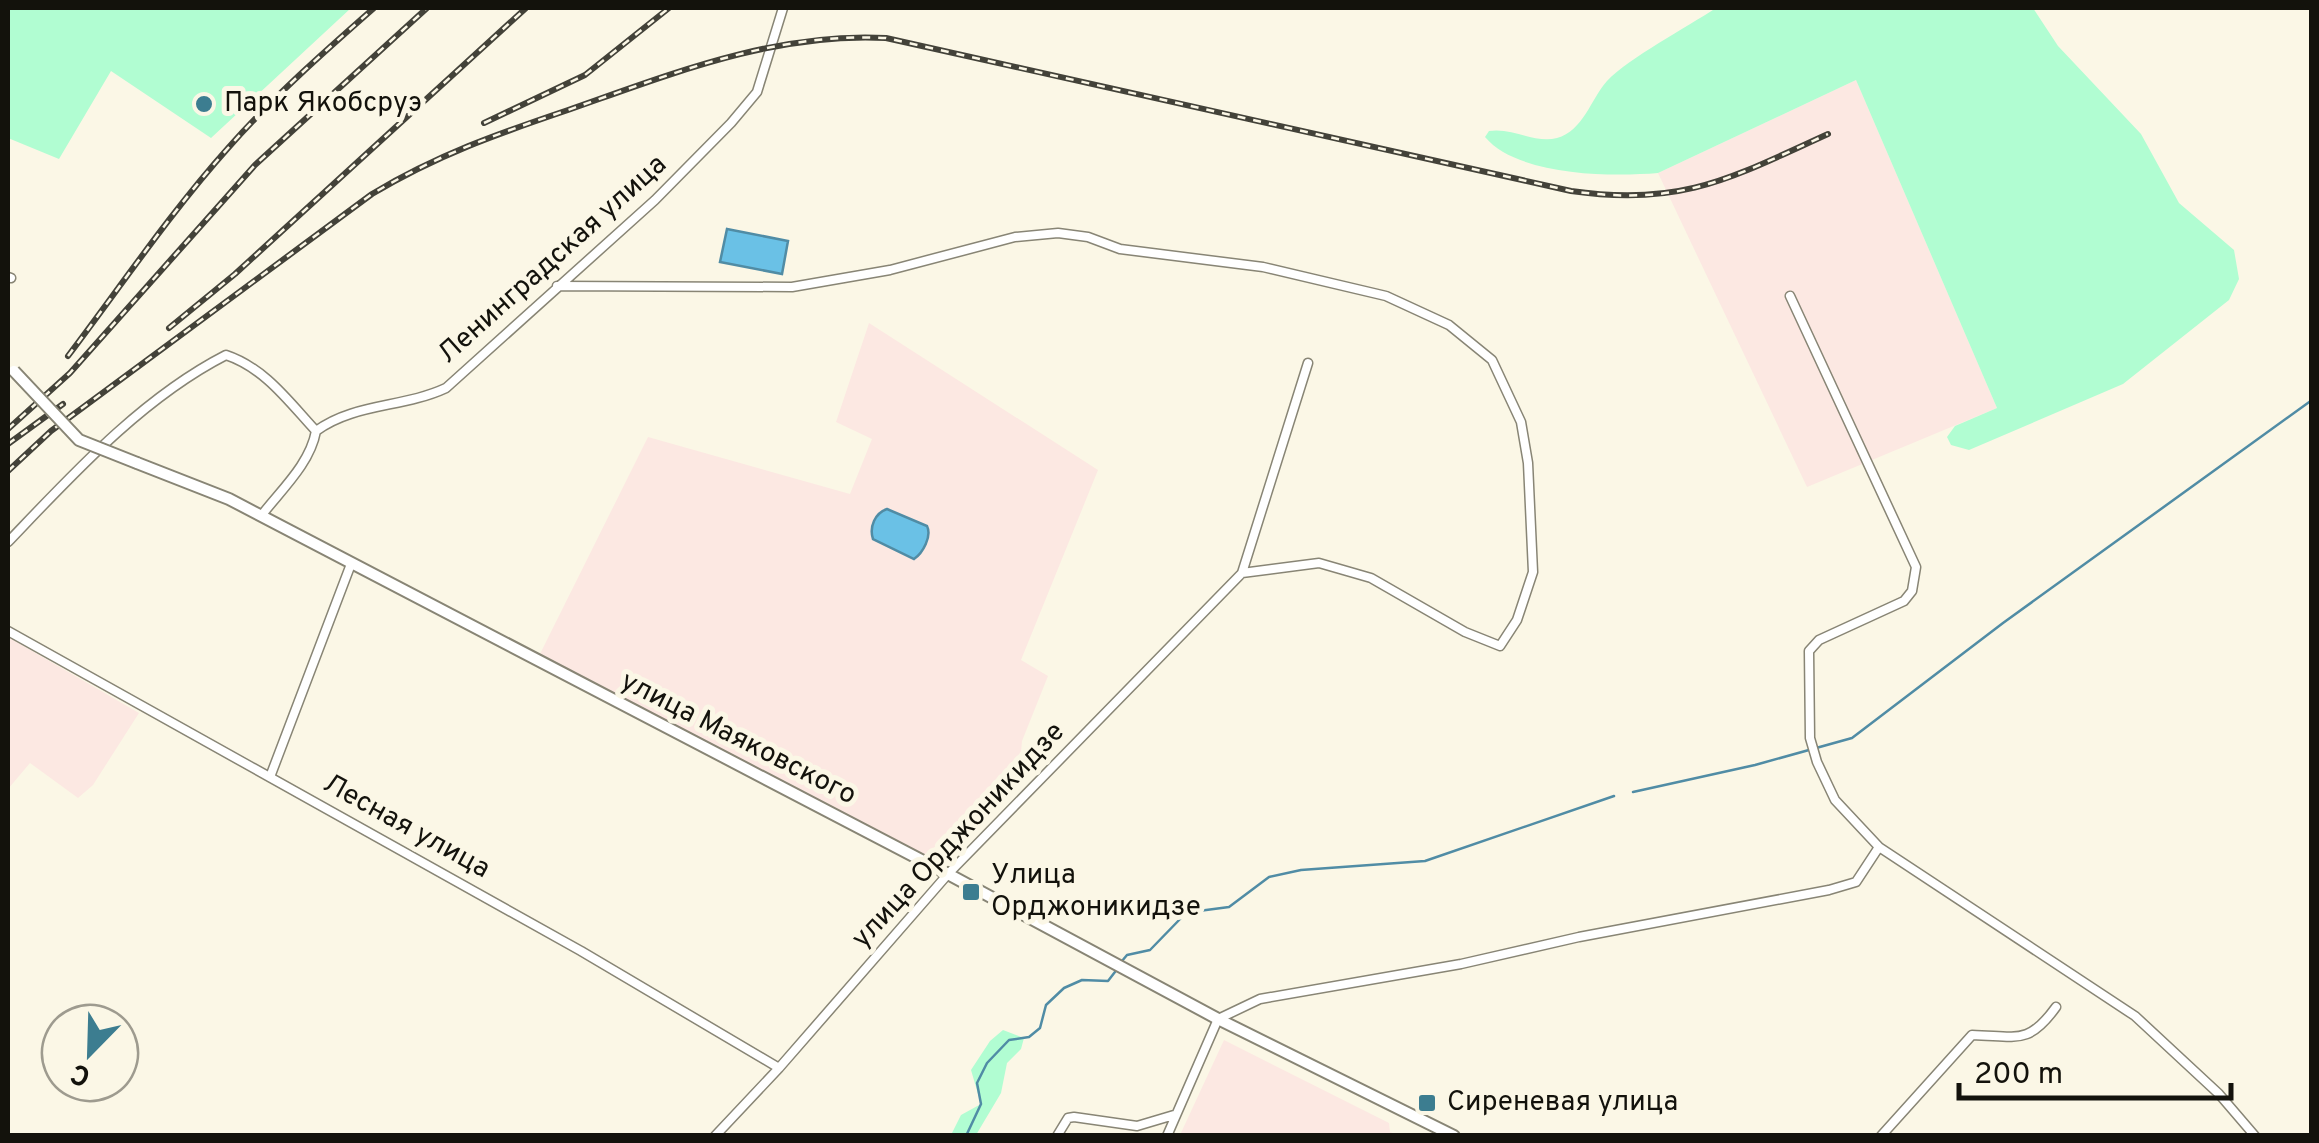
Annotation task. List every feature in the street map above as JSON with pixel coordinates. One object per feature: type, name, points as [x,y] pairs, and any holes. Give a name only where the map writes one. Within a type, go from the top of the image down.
[{"type":"street","name":"Ленинградская улица","points":[[316,431],[333,418],[416,400],[446,388],[655,200],[757,92],[783,8]]},
{"type":"street","points":[[557,286],[792,287],[890,270],[1015,237],[1058,233],[1088,237],[1120,248],[1263,267],[1386,296],[1449,325],[1492,360],[1521,422],[1528,462],[1531,584],[1518,620],[1500,646],[1478,638],[1371,578],[1320,563],[1242,573],[1308,363]]},
{"type":"street","points":[[1790,296],[1916,568],[1912,592],[1904,602],[1820,640],[1809,651],[1810,738],[1835,800],[1879,847],[2135,1016],[2219,1094],[2255,1136]]},
{"type":"street","points":[[8,542],[118,433],[197,370],[226,355],[247,362],[262,374],[316,431],[313,447],[304,461],[261,516]]},
{"type":"street","name":"улица Маяковского","points":[[11,369],[79,440],[229,499],[1218,1019],[1454,1136]]},
{"type":"street","points":[[270,777],[351,564]]},
{"type":"street","name":"улица Орджоникидзе","points":[[715,1136],[948,874],[1242,573]]},
{"type":"street","name":"Лесная улица","points":[[8,631],[596,960],[779,1068]]},
{"type":"street","points":[[1167,1136],[1218,1019],[1260,1000],[1829,890],[1856,882],[1879,847]]},
{"type":"street","points":[[1881,1136],[1972,1035],[2035,1033],[2056,1008]]},
{"type":"street","points":[[1058,1136],[1063,1124],[1074,1117],[1138,1126],[1174,1115]]},
{"type":"shaded area","points":[[1856,80],[1997,408],[1807,487],[1658,173]]},
{"type":"shaded area","points":[[869,323],[1098,470],[1021,660],[1048,676],[1021,752],[922,861],[537,660],[648,437],[850,494],[872,439],[836,422]]},
{"type":"shaded area","points":[[8,637],[139,713],[93,785],[78,798],[30,763],[8,789]]},
{"type":"shaded area","points":[[1224,1040],[1389,1123],[1390,1132],[1398,1135],[1180,1135]]},
{"type":"green space","name":"Парк Якобсруэ","points":[[8,8],[351,8],[211,138],[111,71],[59,159],[8,138]]},
{"type":"green space","points":[[1716,8],[2033,8],[2058,46],[2141,134],[2179,203],[2234,250],[2239,279],[2229,300],[2123,384],[1969,450],[1951,445],[1947,437],[1955,426],[1997,408],[1856,80],[1658,173],[1591,174],[1542,167],[1500,150],[1485,137],[1489,131],[1498,130],[1540,139],[1566,134],[1580,122],[1601,88],[1617,72]]},
{"type":"green space","points":[[1003,1030],[1024,1038],[1021,1049],[1007,1063],[1001,1093],[976,1135],[951,1135],[961,1115],[981,1104],[971,1070],[990,1041]]},
{"type":"water","points":[[727,229],[788,241],[782,274],[720,262]]},
{"type":"water","points":[[887,509],[927,526],[926,544],[914,559],[873,539],[874,521]]},
{"type":"waterway","points":[[1633,792],[1852,738],[2003,623],[2312,400]]},
{"type":"waterway","points":[[1122,961],[1127,955],[1150,950],[1183,916],[1229,907],[1269,877],[1301,870],[1425,861],[1614,796]]},
{"type":"waterway","points":[[966,1136],[981,1104],[977,1083],[987,1063],[1009,1040],[1029,1037],[1040,1028],[1046,1005],[1064,988],[1082,980],[1108,981],[1118,968]]},
{"type":"railway","points":[[68,356],[207,172],[281,93],[374,8]]},
{"type":"railway","points":[[8,429],[70,373],[255,165],[427,8]]},
{"type":"railway","points":[[169,328],[235,274],[526,8]]},
{"type":"railway","points":[[484,123],[585,75],[669,8]]},
{"type":"railway","points":[[8,471],[51,431],[396,180],[517,128],[685,70],[764,49],[845,38],[886,38],[1571,191],[1610,195],[1676,192],[1705,185],[1828,134]]},
{"type":"railway","points":[[8,444],[63,404]]},
{"type":"place","name":"Парк Якобсруэ","points":[[204,104]]},
{"type":"place","name":"Улица Орджоникидзе","points":[[971,892]]},
{"type":"place","name":"Сиреневая улица","points":[[1427,1103]]}]
